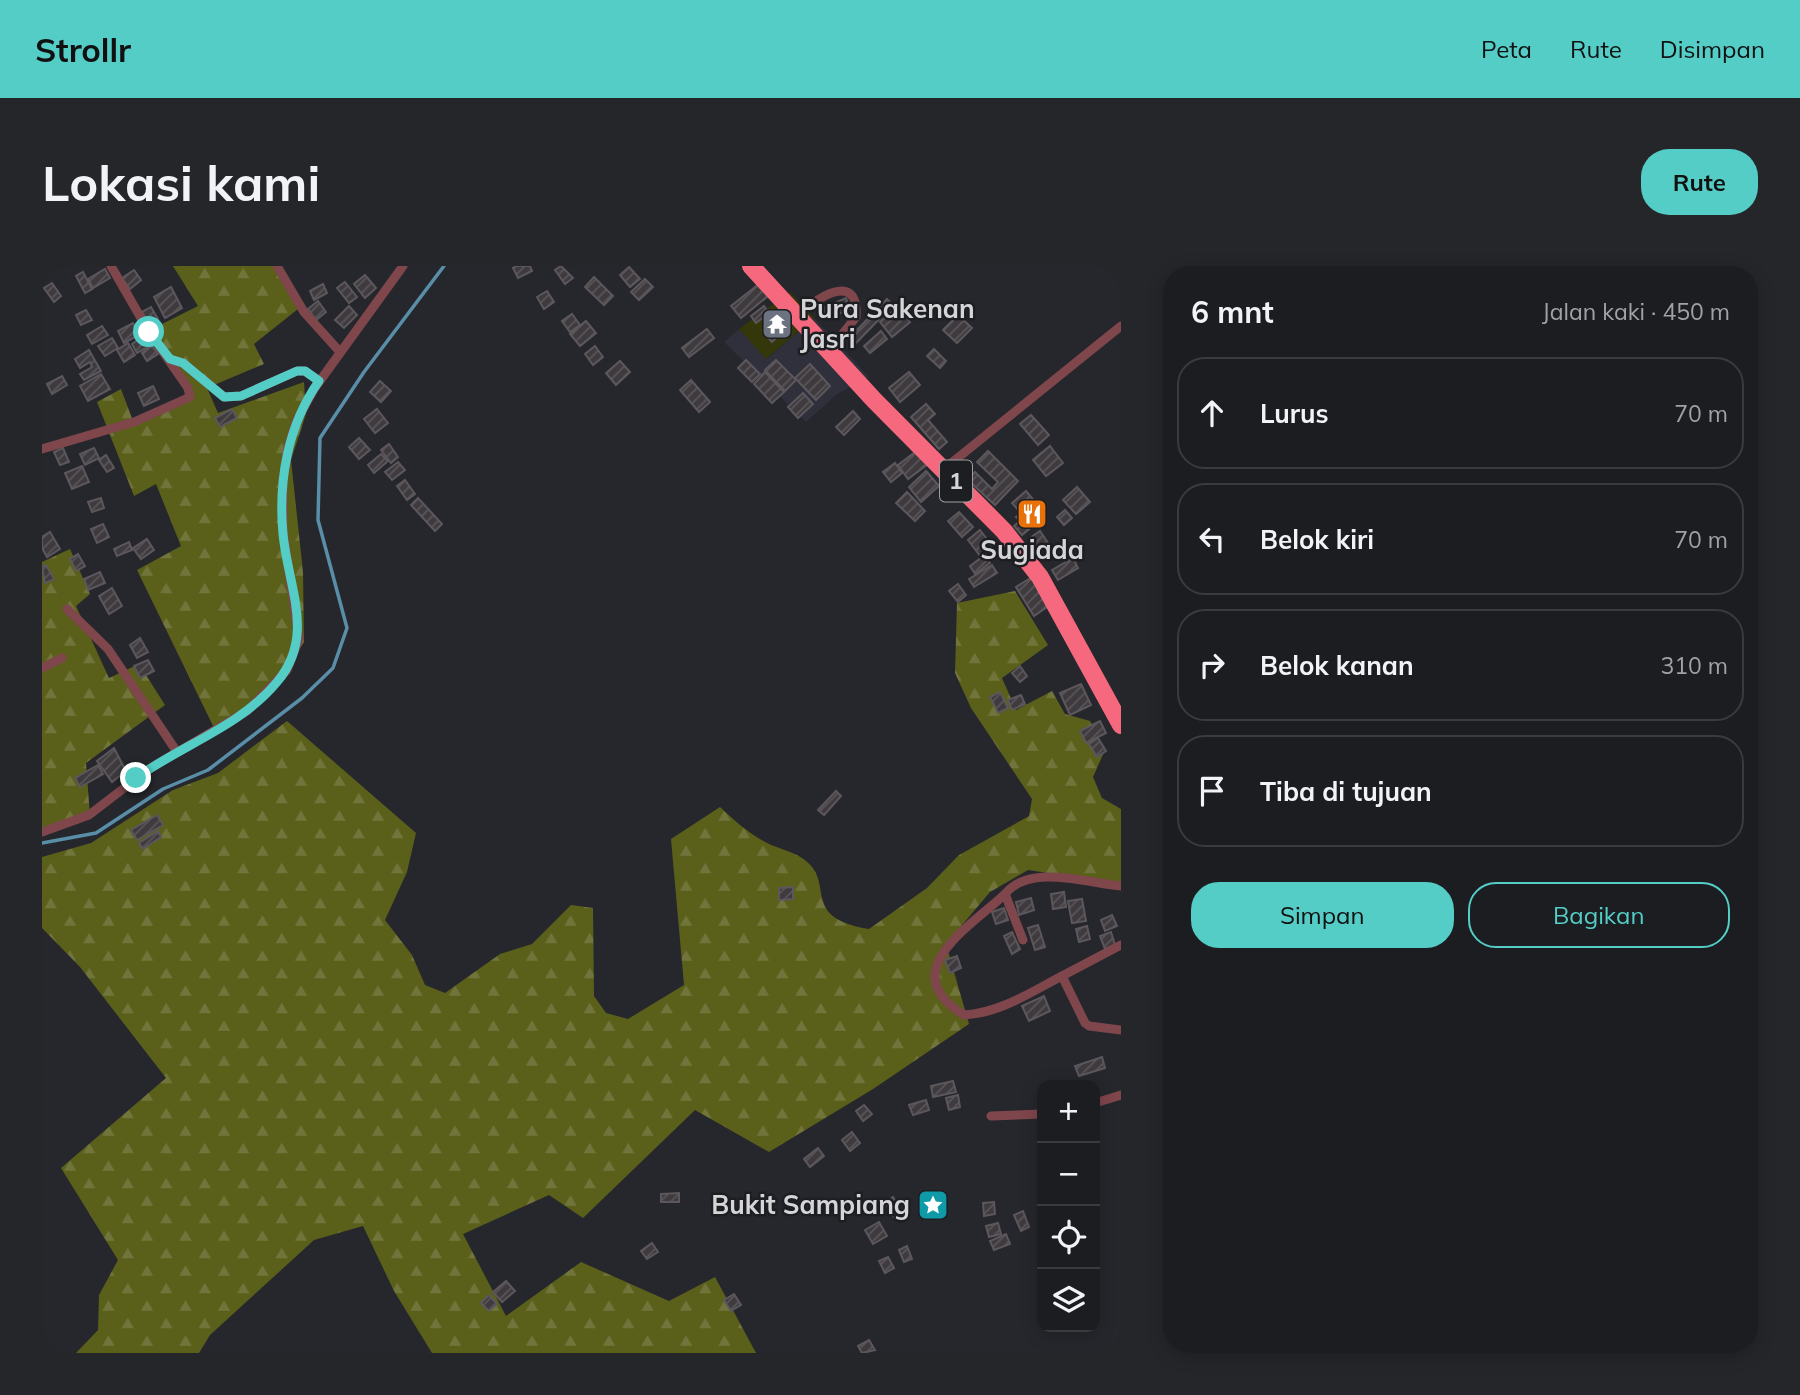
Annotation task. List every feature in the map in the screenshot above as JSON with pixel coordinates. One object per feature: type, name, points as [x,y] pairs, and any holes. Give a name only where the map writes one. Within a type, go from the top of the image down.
[{"type":"highway","name":"1","points":[[751,266],[829,351],[1004,531],[1040,578],[1116,706],[1121,725]]},
{"type":"street","points":[[42,449],[134,422],[190,397],[188,388],[149,332],[111,266]]},
{"type":"street","points":[[277,266],[304,312],[340,352]]},
{"type":"street","points":[[42,832],[89,815],[149,769],[247,711],[276,684],[297,648],[297,616],[283,531],[283,481],[288,448],[296,422],[319,381],[403,266]]},
{"type":"street","points":[[1113,266],[1121,275]]},
{"type":"street","points":[[797,317],[825,294],[842,291],[849,294],[855,302],[856,317],[829,351]]},
{"type":"street","points":[[944,469],[1121,326]]},
{"type":"street","points":[[170,359],[183,363],[224,397],[241,396],[297,371],[305,371],[319,381]]},
{"type":"street","points":[[67,609],[108,649],[177,752]]},
{"type":"street","points":[[42,668],[62,658]]},
{"type":"street","points":[[1121,886],[1034,879],[1018,881],[967,923],[940,957],[938,983],[944,997],[964,1015],[974,1014],[1001,1008],[1121,945]]},
{"type":"street","points":[[1005,894],[1023,940]]},
{"type":"street","points":[[1062,976],[1084,1023],[1121,1030]]},
{"type":"street","points":[[1100,1101],[1121,1095]]},
{"type":"street","points":[[991,1116],[1037,1114]]},
{"type":"shaded area","points":[[814,318],[869,377],[837,394],[806,422],[724,342],[739,329],[767,359]]},
{"type":"green space","points":[[173,266],[280,266],[298,309],[254,344],[264,364],[207,388],[218,413],[304,382],[306,414],[291,460],[303,572],[304,642],[276,687],[216,732],[137,570],[181,546],[156,484],[134,496],[97,402],[121,389],[133,421],[187,395],[150,330],[198,306]]},
{"type":"green space","points":[[790,292],[814,318],[766,359],[739,329]]},
{"type":"green space","points":[[70,549],[90,594],[76,606],[109,678],[139,664],[165,705],[86,763],[90,816],[42,833],[42,562]]},
{"type":"green space","points":[[1015,591],[1048,645],[1002,678],[1016,710],[1052,691],[1065,714],[1090,721],[1105,750],[1093,777],[1102,798],[1121,809],[1121,884],[1028,870],[990,892],[946,944],[969,1024],[873,1089],[769,1152],[695,1110],[583,1218],[549,1195],[463,1234],[506,1316],[581,1262],[669,1301],[715,1277],[756,1353],[432,1353],[394,1291],[363,1226],[314,1240],[210,1335],[199,1353],[76,1353],[98,1330],[99,1295],[118,1260],[61,1168],[166,1078],[80,967],[42,928],[42,857],[91,843],[173,790],[218,773],[287,721],[416,833],[407,872],[385,920],[412,955],[425,985],[445,993],[500,954],[532,944],[571,905],[593,908],[594,996],[606,1013],[628,1019],[684,985],[671,839],[720,807],[760,839],[806,861],[814,870],[826,909],[834,917],[869,929],[927,888],[959,855],[1029,816],[1032,799],[971,708],[955,673],[957,603]]},
{"type":"building","points":[[530,266],[532,271],[518,278],[513,268]]},
{"type":"building","points":[[561,266],[573,278],[565,284],[555,270]]},
{"type":"building","points":[[629,267],[640,279],[630,287],[620,275]]},
{"type":"building","points":[[105,269],[110,278],[93,288],[88,279]]},
{"type":"building","points":[[134,270],[141,280],[130,289],[122,278]]},
{"type":"building","points":[[83,272],[92,289],[85,293],[76,276]]},
{"type":"building","points":[[365,275],[376,288],[365,298],[354,284]]},
{"type":"building","points":[[594,277],[613,296],[604,305],[585,287]]},
{"type":"building","points":[[645,279],[653,287],[639,300],[631,292]]},
{"type":"building","points":[[345,282],[357,297],[349,303],[337,288]]},
{"type":"building","points":[[52,283],[61,296],[54,302],[44,288]]},
{"type":"building","points":[[323,284],[327,293],[314,300],[310,291]]},
{"type":"building","points":[[759,284],[768,296],[741,318],[731,306]]},
{"type":"building","points":[[171,287],[182,308],[165,318],[154,297]]},
{"type":"building","points":[[547,291],[554,302],[544,309],[537,297]]},
{"type":"building","points":[[846,298],[850,309],[827,319],[823,308]]},
{"type":"building","points":[[887,299],[893,305],[856,343],[850,337]]},
{"type":"building","points":[[318,301],[326,312],[316,320],[308,309]]},
{"type":"building","points":[[349,306],[357,315],[344,328],[335,320]]},
{"type":"building","points":[[764,306],[769,313],[756,323],[751,316]]},
{"type":"building","points":[[151,307],[158,319],[149,324],[142,312]]},
{"type":"building","points":[[898,307],[910,322],[892,337],[880,322]]},
{"type":"building","points":[[86,310],[92,320],[81,325],[76,315]]},
{"type":"building","points":[[572,314],[580,325],[570,332],[562,321]]},
{"type":"building","points":[[958,315],[972,328],[957,343],[943,330]]},
{"type":"building","points":[[586,321],[596,333],[580,346],[570,334]]},
{"type":"building","points":[[133,323],[139,335],[124,343],[118,331]]},
{"type":"building","points":[[778,323],[784,330],[772,342],[766,335]]},
{"type":"building","points":[[102,326],[108,335],[92,344],[87,335]]},
{"type":"building","points":[[707,329],[714,338],[689,357],[682,348]]},
{"type":"building","points":[[881,331],[887,339],[870,353],[864,346]]},
{"type":"building","points":[[142,337],[148,347],[137,353],[132,344]]},
{"type":"building","points":[[112,338],[118,348],[105,356],[98,346]]},
{"type":"building","points":[[128,343],[135,355],[124,362],[117,350]]},
{"type":"building","points":[[152,346],[158,354],[147,361],[142,353]]},
{"type":"building","points":[[595,346],[603,357],[593,365],[585,354]]},
{"type":"building","points":[[934,349],[946,361],[940,368],[927,356]]},
{"type":"building","points":[[89,350],[101,371],[84,380],[80,374],[92,367],[90,362],[80,368],[75,359]]},
{"type":"building","points":[[746,360],[760,374],[752,382],[738,368]]},
{"type":"building","points":[[776,360],[796,380],[785,391],[765,370]]},
{"type":"building","points":[[620,361],[630,372],[616,385],[606,373]]},
{"type":"building","points":[[810,364],[830,386],[816,400],[795,378]]},
{"type":"building","points":[[765,372],[784,392],[772,403],[754,384]]},
{"type":"building","points":[[909,372],[920,385],[900,402],[889,388]]},
{"type":"building","points":[[101,374],[110,389],[88,401],[80,386]]},
{"type":"building","points":[[62,376],[67,385],[52,394],[47,384]]},
{"type":"building","points":[[691,380],[710,402],[699,412],[680,390]]},
{"type":"building","points":[[380,381],[391,391],[381,402],[370,392]]},
{"type":"building","points":[[153,386],[159,399],[144,406],[138,393]]},
{"type":"building","points":[[803,393],[813,404],[798,418],[788,407]]},
{"type":"building","points":[[926,404],[935,414],[928,420],[947,442],[939,449],[911,417]]},
{"type":"building","points":[[232,409],[237,418],[220,427],[215,418]]},
{"type":"building","points":[[377,409],[388,423],[375,433],[364,419]]},
{"type":"building","points":[[853,411],[860,419],[844,435],[836,427]]},
{"type":"building","points":[[1031,415],[1049,435],[1038,445],[1020,424]]},
{"type":"building","points":[[359,438],[370,450],[359,459],[349,447]]},
{"type":"building","points":[[389,444],[398,457],[391,463],[381,450]]},
{"type":"building","points":[[1050,446],[1063,463],[1046,476],[1033,460]]},
{"type":"building","points":[[63,448],[69,462],[60,465],[54,452]]},
{"type":"building","points":[[94,448],[99,458],[85,465],[80,454]]},
{"type":"building","points":[[918,450],[928,464],[908,479],[898,465]]},
{"type":"building","points":[[988,451],[1018,481],[995,505],[968,480],[975,472],[992,489],[998,482],[977,462]]},
{"type":"building","points":[[381,454],[388,461],[374,473],[368,465]]},
{"type":"building","points":[[106,455],[114,468],[107,472],[99,460]]},
{"type":"building","points":[[398,462],[405,470],[392,480],[385,472]]},
{"type":"building","points":[[895,463],[902,473],[891,482],[883,472]]},
{"type":"building","points":[[82,466],[89,482],[72,489],[65,473]]},
{"type":"building","points":[[926,471],[939,486],[921,502],[909,487]]},
{"type":"building","points":[[405,480],[415,494],[407,500],[397,486]]},
{"type":"building","points":[[1077,487],[1090,502],[1076,514],[1063,500]]},
{"type":"building","name":"Sugiada","points":[[1026,491],[1046,515],[1022,535],[1014,526],[1020,521],[1016,517],[1021,513],[1012,503]]},
{"type":"building","points":[[907,492],[925,511],[915,521],[896,503]]},
{"type":"building","points":[[101,498],[104,508],[92,512],[88,502]]},
{"type":"building","points":[[418,498],[442,524],[435,531],[411,505]]},
{"type":"building","points":[[1065,510],[1072,518],[1064,525],[1057,517]]},
{"type":"building","points":[[959,512],[973,527],[962,537],[948,521]]},
{"type":"building","points":[[103,524],[109,537],[97,543],[91,529]]},
{"type":"building","points":[[980,530],[993,547],[981,557],[968,540]]},
{"type":"building","points":[[1040,531],[1048,543],[1039,550],[1030,538]]},
{"type":"building","points":[[50,532],[60,549],[47,557],[42,548],[42,537]]},
{"type":"building","points":[[147,539],[154,550],[141,559],[133,548]]},
{"type":"building","points":[[129,542],[132,550],[117,556],[114,549]]},
{"type":"building","points":[[78,554],[85,566],[76,571],[70,559]]},
{"type":"building","points":[[985,555],[990,563],[975,574],[970,566]]},
{"type":"building","points":[[1073,558],[1078,568],[1058,580],[1052,570]]},
{"type":"building","points":[[46,565],[54,579],[45,583],[42,567]]},
{"type":"building","points":[[992,565],[997,573],[974,587],[969,579]]},
{"type":"building","points":[[100,572],[105,583],[88,590],[84,579]]},
{"type":"building","points":[[1032,577],[1050,605],[1034,616],[1016,587]]},
{"type":"building","points":[[958,584],[966,595],[958,602],[949,591]]},
{"type":"building","points":[[112,588],[122,606],[109,614],[99,596]]},
{"type":"building","points":[[140,638],[148,652],[137,658],[130,645]]},
{"type":"building","points":[[148,660],[154,671],[140,678],[134,666]]},
{"type":"building","points":[[1020,666],[1027,676],[1020,682],[1012,673]]},
{"type":"building","points":[[1081,684],[1091,705],[1070,715],[1060,693]]},
{"type":"building","points":[[1000,692],[1008,708],[998,713],[990,697]]},
{"type":"building","points":[[1021,695],[1025,704],[1012,710],[1008,700]]},
{"type":"building","points":[[1100,721],[1106,733],[1086,743],[1080,731]]},
{"type":"building","points":[[1098,738],[1106,751],[1097,757],[1089,744]]},
{"type":"building","points":[[114,748],[126,771],[112,782],[97,761]]},
{"type":"building","points":[[98,765],[103,774],[80,787],[75,778]]},
{"type":"building","points":[[836,791],[841,796],[824,815],[818,810]]},
{"type":"building","points":[[157,815],[163,825],[137,840],[131,830]]},
{"type":"building","points":[[158,831],[161,837],[143,849],[139,843]]},
{"type":"building","points":[[793,887],[793,899],[779,900],[779,888]]},
{"type":"building","points":[[1064,892],[1066,907],[1053,909],[1051,894]]},
{"type":"building","points":[[1031,898],[1034,910],[1019,915],[1016,902]]},
{"type":"building","points":[[1082,899],[1086,921],[1072,923],[1068,901]]},
{"type":"building","points":[[1004,908],[1008,920],[996,924],[992,912]]},
{"type":"building","points":[[1112,915],[1117,926],[1105,931],[1101,920]]},
{"type":"building","points":[[1038,925],[1045,947],[1035,950],[1028,928]]},
{"type":"building","points":[[1087,926],[1090,939],[1079,942],[1076,929]]},
{"type":"building","points":[[1012,932],[1020,949],[1012,954],[1004,936]]},
{"type":"building","points":[[1111,932],[1115,945],[1105,949],[1100,936]]},
{"type":"building","points":[[957,956],[961,968],[950,973],[945,960]]},
{"type":"building","points":[[1044,996],[1050,1011],[1029,1021],[1022,1006]]},
{"type":"building","points":[[1102,1057],[1105,1068],[1079,1076],[1075,1066]]},
{"type":"building","points":[[953,1081],[956,1092],[933,1097],[931,1086]]},
{"type":"building","points":[[958,1095],[960,1107],[949,1110],[946,1098]]},
{"type":"building","points":[[926,1100],[929,1110],[913,1115],[909,1105]]},
{"type":"building","points":[[864,1105],[872,1114],[863,1121],[856,1111]]},
{"type":"building","points":[[852,1132],[860,1143],[850,1151],[842,1140]]},
{"type":"building","points":[[818,1148],[824,1156],[810,1167],[804,1159]]},
{"type":"building","points":[[679,1193],[679,1202],[661,1202],[661,1194]]},
{"type":"building","points":[[893,1197],[903,1214],[895,1219],[885,1203]]},
{"type":"building","points":[[994,1202],[995,1214],[984,1216],[983,1203]]},
{"type":"building","points":[[1023,1211],[1029,1227],[1021,1231],[1014,1215]]},
{"type":"building","points":[[879,1222],[887,1236],[873,1244],[865,1230]]},
{"type":"building","points":[[998,1223],[1001,1234],[989,1237],[986,1226]]},
{"type":"building","points":[[1006,1234],[1010,1244],[994,1250],[990,1241]]},
{"type":"building","points":[[652,1243],[658,1252],[647,1259],[641,1251]]},
{"type":"building","points":[[907,1246],[912,1259],[904,1262],[899,1250]]},
{"type":"building","points":[[888,1257],[894,1268],[885,1273],[879,1261]]},
{"type":"building","points":[[506,1281],[515,1291],[502,1302],[493,1292]]},
{"type":"building","points":[[734,1294],[741,1305],[731,1311],[724,1300]]},
{"type":"building","points":[[489,1295],[497,1304],[489,1311],[481,1303]]},
{"type":"building","points":[[869,1340],[875,1350],[862,1353],[858,1346]]},
{"type":"waterway","points":[[42,843],[96,833],[163,789],[208,770],[302,698],[333,668],[347,628],[318,520],[320,438],[364,372],[444,266]]},
{"type":"place","name":"Pura Sakenan Jasri","points":[[777,324]]},
{"type":"place","name":"Sugiada","points":[[1032,514]]},
{"type":"place","name":"Bukit Sampiang","points":[[933,1205]]},
{"type":"route","points":[[136,778],[247,711],[276,684],[293,658],[299,639],[285,551],[283,481],[288,448],[296,422],[319,381],[301,370],[241,396],[224,397],[183,363],[170,359],[149,332]]}]
